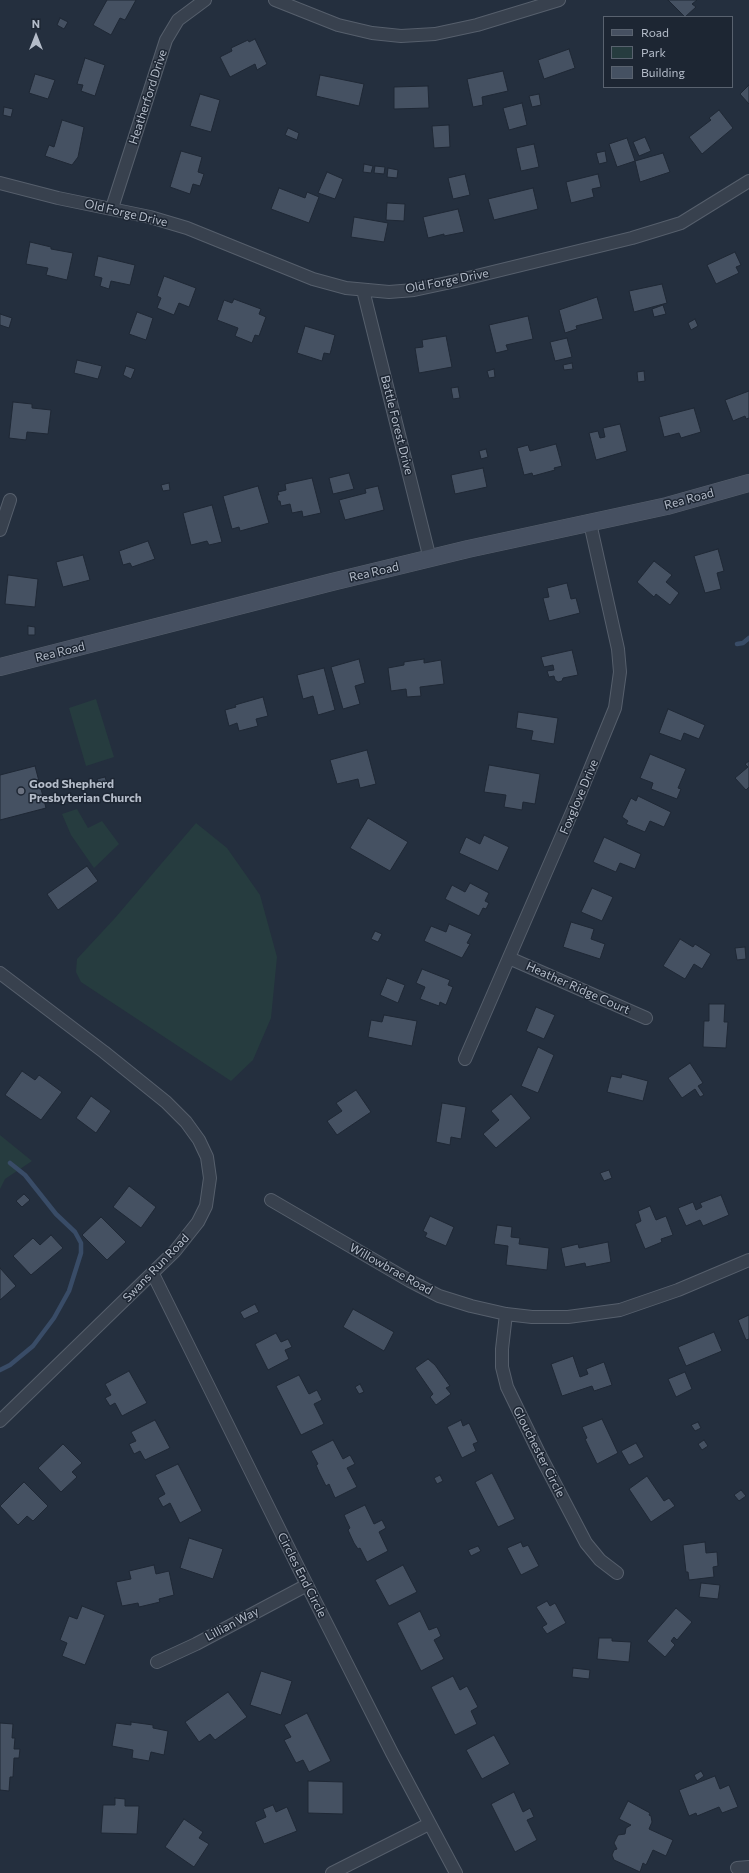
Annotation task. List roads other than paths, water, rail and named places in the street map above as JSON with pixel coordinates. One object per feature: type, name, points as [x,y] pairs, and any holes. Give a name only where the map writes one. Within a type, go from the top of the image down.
[{"type":"main road","name":"Rea Road","points":[[0,667],[332,582],[667,506],[749,483]]},
{"type":"street","name":"Heatherford Drive","points":[[112,208],[166,40],[178,20],[205,0]]},
{"type":"street","points":[[275,0],[338,25],[372,33],[402,36],[435,34],[477,26],[559,0]]},
{"type":"street","name":"Old Forge Drive","points":[[0,183],[58,198],[150,217],[187,228],[313,279],[363,290],[389,292],[414,290],[632,238],[681,222],[749,180]]},
{"type":"street","name":"Battle Forest Drive","points":[[363,290],[430,559]]},
{"type":"street","points":[[0,530],[10,500]]},
{"type":"street","name":"Foxglove Drive","points":[[465,1059],[597,754],[615,708],[620,672],[618,648],[590,523]]},
{"type":"street","name":"Heather Ridge Court","points":[[509,958],[646,1018]]},
{"type":"street","name":"Swans Run Road","points":[[0,973],[104,1052],[166,1102],[186,1122],[204,1148],[210,1178],[206,1206],[198,1222],[184,1240],[153,1274],[0,1421]]},
{"type":"street","name":"Willowbrae Road","points":[[271,1200],[433,1293],[471,1306],[506,1314],[532,1317],[568,1317],[620,1310],[678,1290],[749,1260]]},
{"type":"street","name":"Circles End Circle","points":[[153,1274],[307,1585],[429,1824],[456,1873]]},
{"type":"street","name":"Glouchester Circle","points":[[506,1314],[502,1361],[507,1387],[540,1456],[586,1543],[600,1560],[617,1574]]},
{"type":"street","name":"Lillian Way","points":[[157,1662],[196,1644],[307,1585]]},
{"type":"street","points":[[332,1873],[429,1824]]},
{"type":"waterway","points":[[737,644],[743,643],[749,638]]},
{"type":"waterway","points":[[0,1370],[10,1365],[33,1346],[54,1318],[69,1291],[81,1253],[81,1243],[75,1232],[56,1214],[25,1175],[10,1163]]},
{"type":"place","name":"Good Shepherd Presbyterian Church","points":[[21,791]]}]
